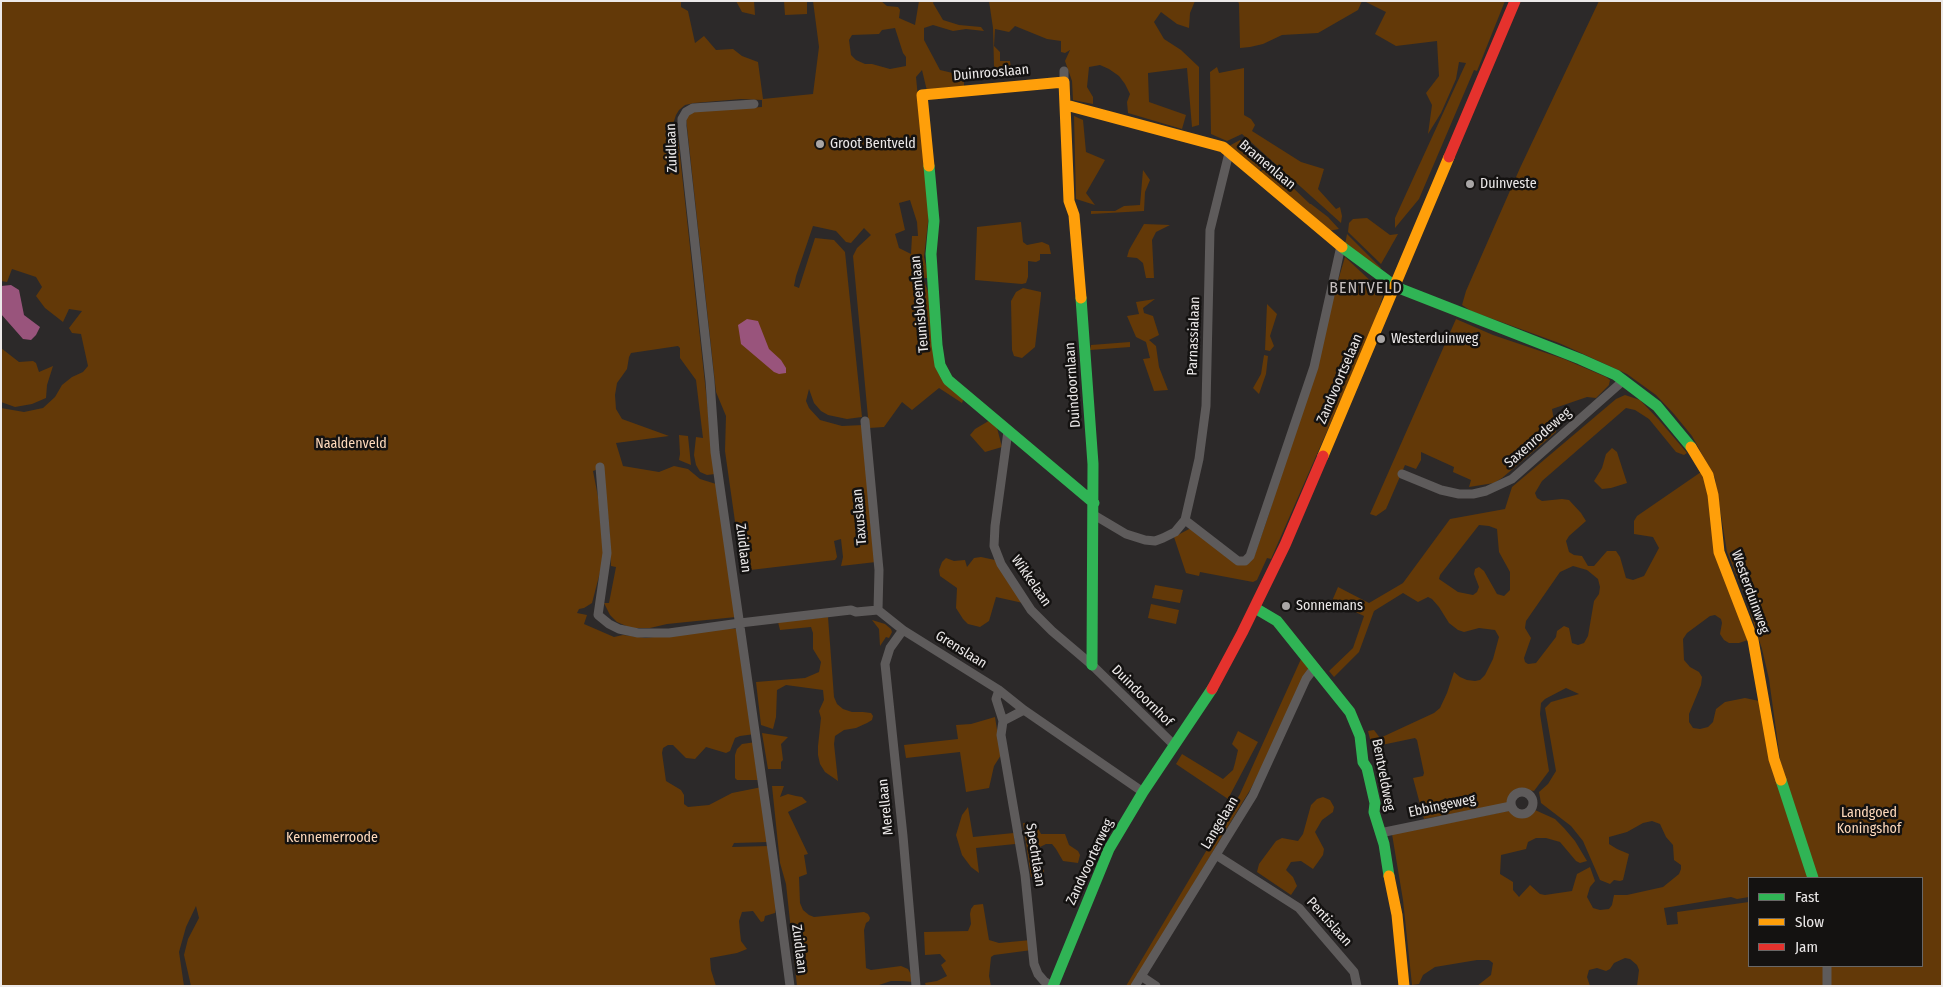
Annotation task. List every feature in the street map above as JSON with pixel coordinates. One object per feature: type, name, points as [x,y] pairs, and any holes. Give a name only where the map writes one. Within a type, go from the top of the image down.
[{"type":"street","name":"Zandvoortselaan","points":[[1166,757],[1212,689],[1255,608],[1285,545],[1515,1]]},
{"type":"street","name":"Duinrooslaan","points":[[922,95],[1064,76],[1066,105]]},
{"type":"street","name":"Teunisbloemlaan","points":[[922,95],[934,220],[931,254],[940,364],[948,380],[1008,431],[1094,509]]},
{"type":"street","name":"Zuidlaan","points":[[754,104],[693,108],[686,112],[682,119],[682,126],[716,452],[790,986]]},
{"type":"street","name":"Bramenlaan","points":[[1066,105],[1223,147],[1342,246],[1396,286]]},
{"type":"street","name":"Duindoornlaan","points":[[1066,105],[1069,201],[1074,220],[1085,335],[1093,464],[1092,665]]},
{"type":"street","name":"Parnassialaan","points":[[1185,520],[1199,459],[1206,406],[1210,230],[1230,153]]},
{"type":"street","name":"Zandvoortselaan","points":[[1185,520],[1238,561],[1245,562],[1254,549],[1314,367],[1342,246]]},
{"type":"street","name":"Westerduinweg","points":[[1396,286],[1457,312],[1580,359],[1624,380],[1657,406],[1676,426],[1692,448],[1708,475],[1713,495],[1719,552],[1753,640],[1774,759],[1813,877]]},
{"type":"street","name":"Saxenrodeweg","points":[[1402,474],[1441,490],[1459,494],[1486,491],[1512,479],[1624,380]]},
{"type":"street","name":"Taxuslaan","points":[[865,421],[879,570],[878,610]]},
{"type":"street","name":"Wikkelaan","points":[[1008,431],[995,526],[994,546],[1000,564],[1031,610],[1052,631],[1092,665]]},
{"type":"street","points":[[600,467],[607,553],[598,615],[609,624],[619,629],[638,633],[669,633],[851,610],[856,612],[878,610]]},
{"type":"street","points":[[1094,509],[1126,534],[1145,540],[1163,538],[1175,532],[1185,520]]},
{"type":"street","name":"Bentveldweg","points":[[1255,608],[1277,621],[1350,712],[1360,736],[1359,743],[1363,762],[1367,768],[1380,833],[1384,844],[1397,915],[1404,986]]},
{"type":"street","name":"Grenslaan","points":[[878,610],[903,630],[999,690],[1024,710],[1143,792]]},
{"type":"street","name":"Merellaan","points":[[903,630],[890,648],[885,664],[916,986]]},
{"type":"street","name":"Duindoornhof","points":[[1092,665],[1174,745]]},
{"type":"street","name":"Langelaan","points":[[1135,986],[1253,795],[1306,679],[1315,668]]},
{"type":"street","name":"Spechtlaan","points":[[999,690],[996,699],[1004,721],[1001,735],[1025,875],[1034,964],[1038,974],[1044,981],[1053,986]]},
{"type":"street","points":[[1004,721],[1024,710]]},
{"type":"street","name":"Zandvoorterweg","points":[[1053,986],[1100,870],[1116,836],[1166,757]]},
{"type":"street","name":"Ebbingeweg","points":[[1380,833],[1511,806]]},
{"type":"street","name":"Pentislaan","points":[[1216,855],[1299,908],[1354,972],[1357,986]]},
{"type":"street","points":[[1827,967],[1827,986]]},
{"type":"street","points":[[1141,976],[1156,986]]},
{"type":"green space","points":[[1,1],[681,1],[681,7],[688,11],[695,43],[704,36],[716,50],[733,49],[742,56],[758,62],[763,99],[813,94],[819,47],[813,1],[881,1],[887,6],[898,7],[900,10],[899,18],[915,25],[919,1],[934,1],[933,3],[943,20],[959,25],[981,27],[984,31],[966,29],[953,31],[933,25],[924,28],[924,40],[940,70],[957,74],[959,78],[957,80],[964,81],[964,87],[927,91],[922,70],[916,77],[929,214],[924,257],[929,278],[923,278],[931,300],[935,346],[964,398],[962,403],[939,388],[912,410],[902,402],[884,427],[869,428],[853,256],[857,248],[871,235],[864,228],[851,243],[846,242],[836,231],[813,226],[796,276],[794,286],[799,288],[815,238],[834,240],[845,252],[862,417],[847,419],[828,415],[821,411],[814,403],[809,389],[806,401],[809,408],[820,420],[842,426],[863,425],[876,562],[841,566],[843,557],[841,539],[834,541],[837,557],[835,560],[742,571],[725,451],[726,416],[716,392],[686,118],[694,111],[762,107],[762,100],[741,99],[685,105],[679,110],[673,124],[674,129],[677,129],[715,474],[707,475],[700,472],[696,465],[694,455],[696,437],[703,438],[696,380],[680,358],[680,348],[678,346],[631,353],[627,369],[617,383],[615,395],[616,409],[622,419],[669,436],[616,443],[623,466],[659,472],[674,466],[688,469],[700,479],[716,484],[736,617],[667,624],[650,628],[631,628],[617,622],[610,615],[604,603],[609,603],[616,567],[611,566],[609,524],[601,468],[593,471],[599,502],[604,557],[592,603],[579,609],[577,613],[587,615],[584,624],[614,637],[623,635],[646,638],[727,628],[737,629],[755,734],[735,738],[730,751],[726,753],[706,747],[695,759],[686,758],[673,745],[668,745],[663,748],[662,753],[666,781],[681,790],[684,795],[684,804],[688,807],[709,805],[732,793],[762,787],[769,842],[734,843],[732,847],[769,846],[775,913],[765,916],[764,921],[761,922],[753,911],[742,912],[739,921],[741,941],[747,949],[737,953],[710,958],[711,970],[716,986],[191,986],[184,955],[188,939],[199,918],[196,906],[186,927],[179,952],[184,986],[1,986],[1,408],[24,412],[43,408],[55,397],[62,385],[72,377],[83,372],[88,366],[81,334],[72,333],[69,328],[82,311],[69,309],[63,322],[45,308],[36,296],[42,287],[36,277],[12,269],[7,282],[1,281]],"holes":[[[895,28],[906,57],[906,66],[890,69],[865,64],[856,60],[851,55],[849,40],[852,35],[879,34],[882,30]],[[910,200],[917,222],[918,236],[912,236],[911,254],[899,248],[895,234],[905,230],[899,203]]]},
{"type":"green space","points":[[736,1],[754,1],[755,15],[742,12]]},
{"type":"green space","points":[[784,1],[807,1],[807,14],[785,15]]},
{"type":"green space","points":[[989,1],[1195,1],[1190,13],[1189,28],[1177,24],[1161,12],[1154,22],[1164,39],[1181,50],[1199,67],[1199,125],[1192,127],[1187,68],[1148,73],[1149,102],[1186,115],[1182,129],[1128,113],[1127,102],[1130,94],[1125,84],[1119,76],[1100,65],[1089,67],[1087,87],[1093,97],[1093,104],[1073,100],[1072,81],[1065,61],[1070,50],[1065,53],[1061,52],[1061,41],[1047,39],[1015,26],[1009,32],[995,29],[994,46],[1000,52],[1000,61],[1010,61],[1011,68],[1023,69],[1031,75],[998,75],[994,66],[993,28]]},
{"type":"green space","points":[[1238,1],[1362,1],[1358,10],[1318,33],[1282,35],[1263,44],[1240,48]]},
{"type":"green space","points":[[1364,1],[1505,1],[1477,71],[1474,70],[1419,199],[1395,228],[1395,218],[1466,63],[1459,62],[1456,79],[1441,113],[1428,134],[1432,105],[1426,93],[1439,76],[1437,41],[1396,46],[1375,34],[1386,12]]},
{"type":"green space","name":"Landgoed Koningshof","points":[[1599,1],[1942,1],[1942,986],[1830,986],[1831,967],[1923,967],[1923,877],[1817,877],[1780,759],[1769,679],[1762,649],[1745,596],[1727,552],[1715,478],[1692,436],[1656,395],[1627,374],[1559,343],[1471,311],[1462,305],[1466,291],[1520,168]]},
{"type":"green space","points":[[1217,67],[1219,73],[1244,68],[1244,115],[1251,119],[1255,125],[1252,131],[1301,162],[1324,169],[1318,189],[1336,209],[1340,207],[1341,223],[1242,134],[1227,141],[1211,134],[1210,72]]},
{"type":"green space","points":[[1074,116],[1083,120],[1086,152],[1105,160],[1086,193],[1095,205],[1076,199]]},
{"type":"green space","points":[[1240,140],[1265,161],[1258,173],[1229,146]]},
{"type":"green space","points":[[1267,163],[1339,229],[1328,231],[1260,173]]},
{"type":"green space","points":[[1143,170],[1150,180],[1145,192],[1144,211],[1091,214],[1091,211],[1115,211],[1124,206],[1140,205]]},
{"type":"green space","points":[[1367,218],[1390,235],[1398,234],[1381,264],[1348,232],[1349,223],[1353,219]]},
{"type":"green space","points":[[1021,222],[1023,242],[1027,245],[1042,242],[1049,245],[1051,254],[1040,254],[1040,260],[1036,262],[1028,261],[1026,283],[975,280],[977,227]]},
{"type":"green space","points":[[1144,224],[1170,225],[1156,232],[1152,240],[1154,278],[1146,278],[1143,263],[1137,258],[1127,257]]},
{"type":"green space","points":[[1347,234],[1381,268],[1378,271],[1345,245]]},
{"type":"green space","points":[[1345,257],[1376,286],[1380,283],[1384,293],[1373,326],[1271,559],[1267,558],[1257,580],[1253,582],[1200,572],[1199,576],[1186,573],[1174,537],[1191,528],[1237,565],[1251,561],[1255,554],[1269,514]]},
{"type":"green space","points":[[1023,288],[1041,292],[1041,295],[1035,347],[1022,358],[1014,356],[1012,350],[1011,301],[1016,292]]},
{"type":"green space","points":[[1155,299],[1143,308],[1144,313],[1153,316],[1159,335],[1149,340],[1156,346],[1159,367],[1168,390],[1154,391],[1143,359],[1150,358],[1146,342],[1136,337],[1127,316],[1139,314],[1136,302]]},
{"type":"green space","points":[[1267,304],[1277,314],[1270,336],[1274,346],[1270,351],[1265,350]]},
{"type":"green space","points":[[1456,319],[1493,335],[1564,359],[1606,377],[1610,380],[1609,385],[1596,398],[1587,397],[1552,409],[1556,432],[1494,483],[1469,487],[1471,480],[1453,472],[1454,467],[1421,452],[1421,460],[1416,469],[1405,465],[1386,509],[1376,516],[1370,514]]},
{"type":"green space","points":[[1130,342],[1130,347],[1090,350],[1091,345]]},
{"type":"green space","points":[[1,348],[19,362],[33,361],[36,363],[39,372],[53,366],[47,385],[46,398],[32,404],[15,407],[1,402]]},
{"type":"green space","points":[[1264,355],[1268,356],[1266,374],[1259,394],[1253,388],[1261,374]]},
{"type":"green space","points":[[1625,395],[1640,400],[1687,453],[1684,455],[1676,452],[1649,419],[1635,410],[1626,408],[1542,481],[1535,493],[1537,498],[1542,501],[1569,500],[1586,521],[1566,541],[1569,552],[1582,556],[1588,566],[1594,566],[1607,551],[1616,551],[1620,557],[1626,578],[1633,580],[1644,576],[1659,548],[1653,537],[1634,534],[1634,521],[1637,516],[1703,472],[1748,640],[1739,643],[1729,643],[1724,640],[1720,634],[1721,619],[1715,615],[1710,616],[1687,633],[1683,639],[1684,660],[1690,667],[1699,672],[1702,677],[1701,685],[1689,714],[1689,722],[1693,728],[1708,727],[1713,722],[1716,709],[1725,702],[1745,698],[1759,701],[1809,877],[1748,877],[1748,897],[1737,899],[1731,897],[1664,908],[1667,925],[1678,924],[1677,912],[1748,902],[1748,967],[1824,967],[1823,986],[1637,986],[1639,970],[1637,965],[1630,959],[1625,958],[1614,963],[1606,971],[1597,968],[1589,970],[1587,977],[1590,986],[1477,986],[1491,975],[1493,963],[1489,960],[1477,960],[1435,967],[1423,975],[1419,984],[1412,985],[1403,900],[1392,834],[1513,810],[1525,815],[1535,810],[1555,819],[1575,841],[1587,861],[1580,863],[1576,861],[1560,842],[1546,838],[1536,838],[1528,842],[1526,849],[1501,855],[1500,874],[1513,882],[1513,890],[1519,897],[1530,885],[1540,894],[1545,895],[1572,891],[1577,874],[1590,867],[1595,881],[1590,887],[1587,897],[1593,908],[1600,910],[1609,909],[1614,895],[1627,895],[1663,887],[1679,874],[1681,869],[1681,865],[1674,860],[1673,845],[1666,837],[1660,824],[1652,821],[1643,823],[1627,832],[1609,837],[1609,844],[1629,854],[1623,880],[1614,880],[1610,884],[1600,880],[1583,841],[1571,826],[1541,803],[1539,792],[1548,784],[1556,771],[1545,708],[1551,702],[1579,694],[1566,688],[1541,703],[1540,714],[1549,771],[1534,791],[1521,789],[1516,792],[1509,803],[1424,819],[1413,778],[1423,776],[1424,773],[1417,740],[1415,738],[1372,747],[1368,731],[1374,730],[1380,738],[1434,713],[1440,708],[1454,672],[1467,680],[1480,680],[1485,675],[1493,659],[1499,637],[1495,630],[1479,628],[1464,632],[1458,630],[1449,623],[1432,599],[1428,597],[1418,602],[1403,593],[1374,611],[1359,652],[1334,677],[1329,671],[1353,648],[1364,616],[1332,601],[1338,587],[1369,603],[1403,583],[1450,519],[1505,509],[1512,487],[1616,399]],"holes":[[[1479,525],[1497,529],[1499,552],[1510,572],[1510,590],[1504,596],[1497,594],[1484,571],[1479,567],[1475,569],[1474,574],[1479,587],[1477,592],[1473,595],[1458,592],[1439,579],[1440,575]],[[1573,566],[1587,570],[1598,579],[1600,587],[1599,594],[1594,601],[1588,636],[1584,643],[1578,645],[1572,643],[1569,628],[1564,626],[1557,631],[1556,637],[1536,663],[1528,664],[1524,658],[1531,638],[1525,628],[1526,621],[1560,572]]]},
{"type":"green space","points":[[992,419],[996,424],[1002,447],[985,452],[970,435],[975,429]]},
{"type":"green space","points":[[679,435],[688,436],[691,465],[679,460]]},
{"type":"green space","points":[[1612,448],[1617,452],[1627,483],[1602,489],[1594,481],[1602,468],[1606,454]]},
{"type":"green space","points":[[981,557],[995,560],[1023,603],[996,597],[989,621],[980,627],[968,624],[963,619],[956,608],[957,588],[940,576],[939,570],[946,558],[954,561],[965,560],[967,567],[974,558]]},
{"type":"green space","points":[[1155,585],[1183,590],[1180,603],[1152,598]]},
{"type":"green space","points":[[1151,604],[1179,610],[1176,624],[1148,618]]},
{"type":"green space","points":[[828,617],[834,697],[837,704],[843,709],[852,712],[871,713],[873,716],[872,720],[867,723],[856,728],[844,730],[835,736],[834,744],[838,781],[825,772],[820,764],[818,755],[821,718],[819,711],[824,700],[823,690],[786,685],[777,690],[776,717],[773,729],[761,725],[756,682],[805,678],[819,672],[821,662],[813,649],[811,627],[780,630],[778,622]]},
{"type":"green space","points":[[872,620],[885,624],[892,632],[889,638],[886,637],[880,646],[879,629]]},
{"type":"green space","points":[[1301,659],[1309,668],[1277,738],[1250,790],[1132,986],[1126,986],[1240,794]]},
{"type":"green space","points":[[995,717],[1001,755],[994,766],[989,788],[966,792],[960,752],[906,758],[904,745],[958,739],[956,725],[971,724]]},
{"type":"green space","points":[[1238,731],[1258,742],[1228,799],[1176,764],[1182,754],[1223,779],[1233,770],[1238,750],[1232,744]]},
{"type":"green space","points":[[762,733],[788,737],[781,744],[783,760],[781,762],[781,769],[768,769]]},
{"type":"green space","points":[[756,742],[761,780],[737,780],[735,778],[735,755],[737,749],[742,744]]},
{"type":"green space","points":[[772,786],[784,786],[780,797],[788,794],[802,797],[807,802],[788,812],[808,854],[804,855],[807,874],[799,877],[800,903],[803,910],[814,917],[864,912],[868,914],[870,918],[864,930],[866,968],[871,970],[901,966],[908,969],[915,982],[891,981],[876,986],[797,986],[786,884],[780,863]]},
{"type":"green space","points":[[1323,797],[1330,800],[1334,807],[1333,812],[1322,820],[1315,832],[1324,849],[1323,855],[1313,869],[1301,861],[1291,862],[1286,870],[1293,877],[1297,886],[1291,895],[1257,872],[1259,864],[1276,841],[1282,838],[1298,841],[1303,834],[1311,805],[1317,799]]},
{"type":"green space","points":[[968,807],[973,837],[1014,833],[1015,844],[976,848],[979,873],[971,867],[962,855],[956,835],[962,815]]},
{"type":"green space","points":[[1023,823],[1036,824],[1041,834],[1065,834],[1069,845],[1078,851],[1080,855],[1078,863],[1063,861],[1052,844],[1046,844],[1037,851],[1044,871],[1043,874],[1031,877]]},
{"type":"green space","points":[[983,904],[989,940],[999,943],[1031,940],[1032,950],[991,957],[989,976],[991,986],[926,986],[925,983],[937,981],[947,976],[941,965],[946,961],[940,954],[925,955],[924,932],[968,931],[971,924],[971,909],[974,905]]},
{"type":"shaded area","points":[[11,285],[19,290],[24,315],[40,327],[31,340],[23,339],[1,314],[1,286]]},
{"type":"shaded area","points":[[747,319],[758,321],[769,349],[781,360],[786,368],[786,373],[779,374],[774,372],[741,344],[738,325]]},
{"type":"traffic: fast","points":[[929,166],[934,221],[931,254],[940,365],[948,380],[1094,503]]},
{"type":"traffic: fast","points":[[1342,247],[1396,287],[1616,375],[1657,406],[1691,447]]},
{"type":"traffic: fast","points":[[1081,298],[1093,464],[1092,665]]},
{"type":"traffic: fast","points":[[1255,608],[1277,621],[1350,712],[1360,736],[1363,762],[1367,768],[1375,803],[1374,812],[1384,844],[1389,876]]},
{"type":"traffic: fast","points":[[1053,986],[1109,849],[1143,792],[1212,689]]},
{"type":"traffic: fast","points":[[1781,780],[1813,877]]},
{"type":"traffic: slow","points":[[929,166],[922,95],[1064,82],[1069,201],[1074,215],[1081,298]]},
{"type":"traffic: slow","points":[[1066,105],[1223,147],[1342,247]]},
{"type":"traffic: slow","points":[[1323,456],[1449,157]]},
{"type":"traffic: slow","points":[[1691,447],[1708,475],[1713,495],[1719,552],[1753,640],[1774,759],[1781,780]]},
{"type":"traffic: slow","points":[[1389,876],[1397,915],[1404,986]]},
{"type":"traffic: jam","points":[[1449,157],[1515,1]]},
{"type":"traffic: jam","points":[[1212,689],[1285,545],[1323,456]]},
{"type":"place","name":"Groot Bentveld","points":[[820,144]]},
{"type":"place","name":"Duinveste","points":[[1470,184]]},
{"type":"place","name":"Westerduinweg","points":[[1381,339]]},
{"type":"place","name":"Sonnemans","points":[[1286,606]]},
{"type":"district","name":"BENTVELD","points":[[1366,289]]},
{"type":"park label","name":"Naaldenveld","points":[[351,444]]},
{"type":"park label","name":"Kennemerroode","points":[[332,838]]}]
